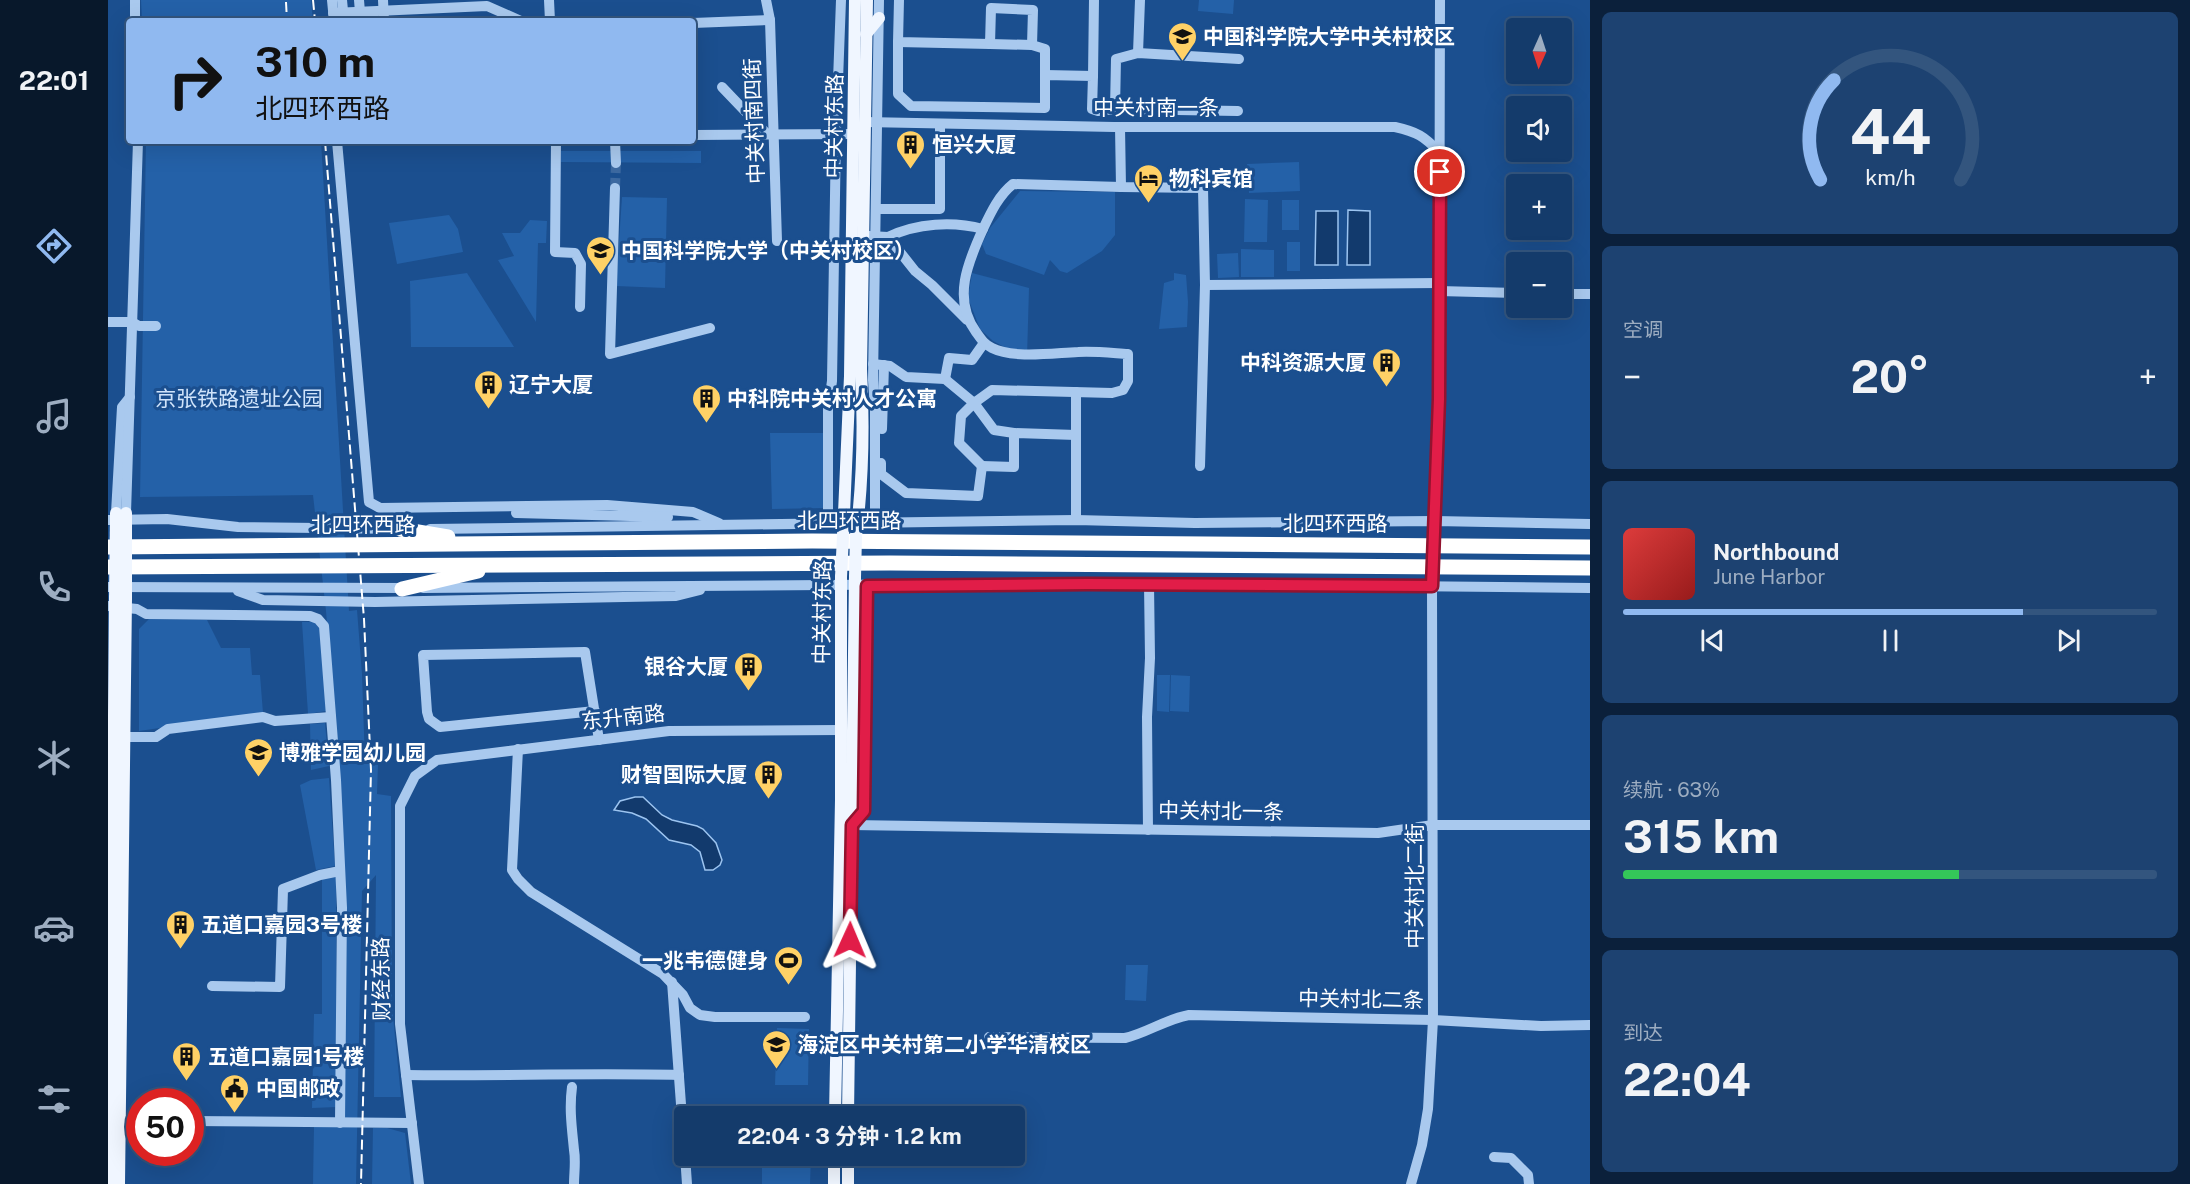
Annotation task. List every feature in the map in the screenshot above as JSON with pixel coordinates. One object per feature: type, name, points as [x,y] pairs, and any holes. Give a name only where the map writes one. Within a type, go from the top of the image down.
[{"type":"highway","points":[[400,529],[492,544]]},
{"type":"highway","name":"北四环西路","points":[[108,547],[855,541],[1590,547]]},
{"type":"highway","name":"北四环西路","points":[[108,567],[902,563],[1590,568]]},
{"type":"highway","points":[[402,589],[504,565]]},
{"type":"main road","name":"中关村东路","points":[[835,1106],[841,582],[850,376],[855,0]]},
{"type":"main road","name":"中关村东路","points":[[848,1106],[852,825],[859,583],[856,536],[861,506],[863,407],[861,369],[869,236],[871,122],[867,0]]},
{"type":"main road","points":[[867,34],[879,18]]},
{"type":"main road","points":[[110,1184],[117,509]]},
{"type":"main road","points":[[116,601],[124,737],[119,1184]]},
{"type":"main road","points":[[834,1166],[834,1184]]},
{"type":"main road","points":[[848,1166],[848,1184]]},
{"type":"street","points":[[135,0],[135,18]]},
{"type":"street","points":[[332,0],[339,17]]},
{"type":"street","points":[[339,17],[342,0]]},
{"type":"street","points":[[359,0],[360,12]]},
{"type":"street","points":[[549,0],[550,18]]},
{"type":"street","name":"中关村南四街","points":[[766,0],[770,20],[770,134],[777,241]]},
{"type":"street","name":"中关村东路","points":[[828,522],[828,409],[832,381],[836,134],[841,0]]},
{"type":"street","name":"中关村东路","points":[[875,523],[879,365],[869,236],[876,209],[871,122],[879,0]]},
{"type":"street","points":[[898,42],[1032,45],[1045,49],[1046,108],[911,106],[898,94],[898,42],[899,0]]},
{"type":"street","points":[[1094,0],[1092,109],[1238,111]]},
{"type":"street","points":[[1138,53],[1140,0]]},
{"type":"street","name":"中关村北二街","points":[[1411,1184],[1422,1145],[1428,1109],[1432,1020],[1432,586],[1439,287],[1440,0]]},
{"type":"street","points":[[339,17],[360,12],[486,3],[515,18]]},
{"type":"street","points":[[990,44],[990,8],[1033,10],[1032,45]]},
{"type":"street","points":[[696,23],[770,20]]},
{"type":"street","points":[[1121,187],[1117,127],[1111,110],[1116,59],[1138,53],[1239,59]]},
{"type":"street","points":[[1045,75],[1093,76]]},
{"type":"street","points":[[722,87],[770,134]]},
{"type":"street","name":"中关村南一条","points":[[871,122],[1117,127],[1395,127],[1415,131],[1427,139],[1439,152]]},
{"type":"street","points":[[876,209],[940,209],[940,124]]},
{"type":"street","points":[[696,135],[854,134]]},
{"type":"street","points":[[117,509],[122,406],[130,397],[138,144]]},
{"type":"street","points":[[337,144],[369,502],[380,508],[607,505],[693,512],[723,524]]},
{"type":"street","points":[[556,144],[555,252],[575,253],[579,258],[581,264],[580,307]]},
{"type":"street","points":[[615,144],[616,164]]},
{"type":"street","points":[[968,321],[963,295],[968,262],[1004,191],[1013,184],[1203,188],[1206,285],[1200,466]]},
{"type":"street","points":[[615,188],[610,354],[710,328]]},
{"type":"street","points":[[869,236],[888,237],[900,231],[929,226],[964,224],[983,229]]},
{"type":"street","points":[[888,237],[915,271],[932,285],[968,321],[984,343],[992,348],[1016,355],[1079,352],[1128,354],[1128,381],[1123,390],[1112,393],[992,390],[961,416],[959,443],[982,466],[1014,467],[1014,433]]},
{"type":"street","points":[[1206,285],[1439,287],[1506,292]]},
{"type":"street","points":[[1572,294],[1590,294]]},
{"type":"street","points":[[108,322],[132,322],[139,326],[156,326]]},
{"type":"street","points":[[945,379],[949,358],[972,360],[984,343]]},
{"type":"street","points":[[982,466],[978,496],[906,493],[880,474],[879,365],[890,366],[906,377],[945,379],[974,403],[994,430],[1076,435]]},
{"type":"street","points":[[1076,392],[1076,520]]},
{"type":"street","points":[[438,508],[466,512],[680,517],[685,525]]},
{"type":"street","name":"北四环西路","points":[[117,509],[166,519],[238,527],[400,529],[1076,520],[1195,523],[1435,521],[1590,524]]},
{"type":"street","points":[[116,601],[229,587],[402,589],[716,586],[841,582],[1590,588]]},
{"type":"street","points":[[1148,830],[1149,584]]},
{"type":"street","points":[[229,587],[263,600],[375,602],[676,596],[716,586]]},
{"type":"street","points":[[116,601],[146,614],[310,616],[324,626],[342,908],[340,1123]]},
{"type":"street","points":[[594,711],[440,727],[429,719],[427,712],[423,655],[585,652],[599,740]]},
{"type":"street","points":[[124,737],[156,737],[168,729],[262,717],[275,721],[331,717]]},
{"type":"street","name":"东升南路","points":[[415,776],[437,760],[669,731],[841,730]]},
{"type":"street","points":[[518,749],[512,870],[531,892],[663,974],[683,994],[690,1008],[700,1015],[805,1017]]},
{"type":"street","name":"财经东路","points":[[415,776],[400,806],[400,1024],[420,1184]]},
{"type":"street","name":"中关村北一条","points":[[852,825],[1378,833],[1433,825],[1590,825]]},
{"type":"street","points":[[212,986],[280,987],[284,889],[320,875],[340,871]]},
{"type":"street","points":[[672,982],[681,1106]]},
{"type":"street","name":"中关村北二条","points":[[989,1037],[1115,1039],[1134,1036],[1172,1019],[1189,1015],[1432,1020],[1540,1026],[1590,1025]]},
{"type":"street","points":[[406,1075],[599,1073],[679,1075]]},
{"type":"street","points":[[573,1087],[571,1100],[574,1184]]},
{"type":"street","points":[[120,1119],[126,1119]]},
{"type":"street","points":[[204,1121],[412,1123]]},
{"type":"street","points":[[1494,1157],[1511,1158],[1528,1175],[1529,1184]]},
{"type":"street","points":[[686,1166],[687,1184]]},
{"type":"green space","points":[[141,0],[311,0],[313,18],[142,18]]},
{"type":"green space","points":[[1199,0],[1234,0],[1233,14],[1198,11]]},
{"type":"green space","name":"京张铁路遗址公园","points":[[146,144],[321,144],[349,611],[357,610],[365,764],[378,764],[377,794],[391,796],[392,1006],[401,1097],[374,1097],[376,875],[362,891],[356,1184],[313,1184],[314,1127],[341,1127],[340,778],[326,611],[313,495],[140,497]]},
{"type":"green space","points":[[561,151],[701,151],[701,163],[561,162]]},
{"type":"green space","points":[[1299,162],[1300,191],[1249,193],[1247,164]]},
{"type":"green space","points":[[1020,191],[1115,192],[1115,235],[1102,251],[1067,273],[1060,271],[1050,260],[1044,275],[986,254],[982,244],[990,228]]},
{"type":"green space","points":[[622,197],[667,198],[665,288],[616,286]]},
{"type":"green space","points":[[1245,199],[1268,200],[1267,242],[1244,242]]},
{"type":"green space","points":[[1282,200],[1299,200],[1299,230],[1282,230]]},
{"type":"green space","points":[[449,215],[458,229],[463,252],[397,264],[389,223]]},
{"type":"green space","points":[[530,220],[547,221],[546,243],[538,243],[536,322],[498,260],[514,256],[502,233],[520,233]]},
{"type":"green space","points":[[1287,242],[1300,242],[1300,271],[1287,271]]},
{"type":"green space","points":[[1241,249],[1274,250],[1274,277],[1241,277]]},
{"type":"green space","points":[[1238,253],[1239,277],[1218,278],[1217,254]]},
{"type":"green space","points":[[467,273],[514,347],[411,347],[410,281]]},
{"type":"green space","points":[[972,273],[1029,288],[1027,357],[993,341],[980,329],[968,298]]},
{"type":"green space","points":[[1174,273],[1186,275],[1187,327],[1159,329],[1164,283],[1174,280]]},
{"type":"green space","points":[[770,433],[827,433],[825,508],[772,509]]},
{"type":"green space","points":[[149,619],[207,620],[221,648],[250,648],[252,675],[260,675],[263,713],[139,731],[139,629]]},
{"type":"green space","points":[[302,622],[314,622],[321,630],[326,711],[308,714]]},
{"type":"green space","points":[[1157,675],[1170,675],[1169,712],[1157,711]]},
{"type":"green space","points":[[1171,675],[1190,676],[1189,712],[1170,711]]},
{"type":"green space","points":[[325,723],[329,766],[311,770],[310,724]]},
{"type":"green space","points":[[329,778],[335,866],[316,870],[300,785],[311,780]]},
{"type":"green space","points":[[336,877],[337,1107],[312,1108],[314,1014],[322,1014],[322,879]]},
{"type":"green space","points":[[1126,965],[1148,965],[1146,1001],[1125,1000]]},
{"type":"green space","points":[[777,1028],[809,1029],[808,1085],[775,1085]]},
{"type":"green space","points":[[373,1128],[387,1128],[405,1133],[411,1184],[372,1184]]},
{"type":"green space","points":[[762,1166],[811,1166],[810,1184],[762,1184]]},
{"type":"shaded area","points":[[1348,210],[1370,211],[1370,265],[1347,265]]},
{"type":"shaded area","points":[[1316,211],[1338,211],[1338,265],[1315,265]]},
{"type":"shaded area","points":[[643,797],[662,815],[672,820],[703,829],[716,843],[722,860],[720,865],[713,870],[705,870],[700,852],[691,845],[669,840],[646,819],[632,813],[614,810],[620,801]]},
{"type":"tunnel","points":[[615,188],[616,163]]},
{"type":"railway","points":[[313,0],[315,18]]},
{"type":"railway","points":[[286,2],[287,18]]},
{"type":"railway","points":[[325,144],[364,619],[371,770],[361,1184]]},
{"type":"place","name":"中国科学院大学中关村校区","points":[[1182,62]]},
{"type":"place","name":"恒兴大厦","points":[[911,170]]},
{"type":"place","name":"物科宾馆","points":[[1148,204]]},
{"type":"place","name":"中国科学院大学（中关村校区）","points":[[600,276]]},
{"type":"place","name":"中科资源大厦","points":[[1387,388]]},
{"type":"place","name":"辽宁大厦","points":[[488,410]]},
{"type":"place","name":"中科院中关村人才公寓","points":[[706,424]]},
{"type":"place","name":"银谷大厦","points":[[749,692]]},
{"type":"place","name":"博雅学园幼儿园","points":[[258,778]]},
{"type":"place","name":"财智国际大厦","points":[[768,800]]},
{"type":"place","name":"五道口嘉园3号楼","points":[[180,950]]},
{"type":"place","name":"一兆韦德健身","points":[[789,986]]},
{"type":"place","name":"海淀区中关村第二小学华清校区","points":[[776,1070]]},
{"type":"place","name":"五道口嘉园1号楼","points":[[187,1082]]},
{"type":"place","name":"中国邮政","points":[[235,1114]]},
{"type":"route","points":[[850,940],[852,825],[864,811],[867,586],[1038,584],[1432,586],[1439,399],[1440,172]]}]
